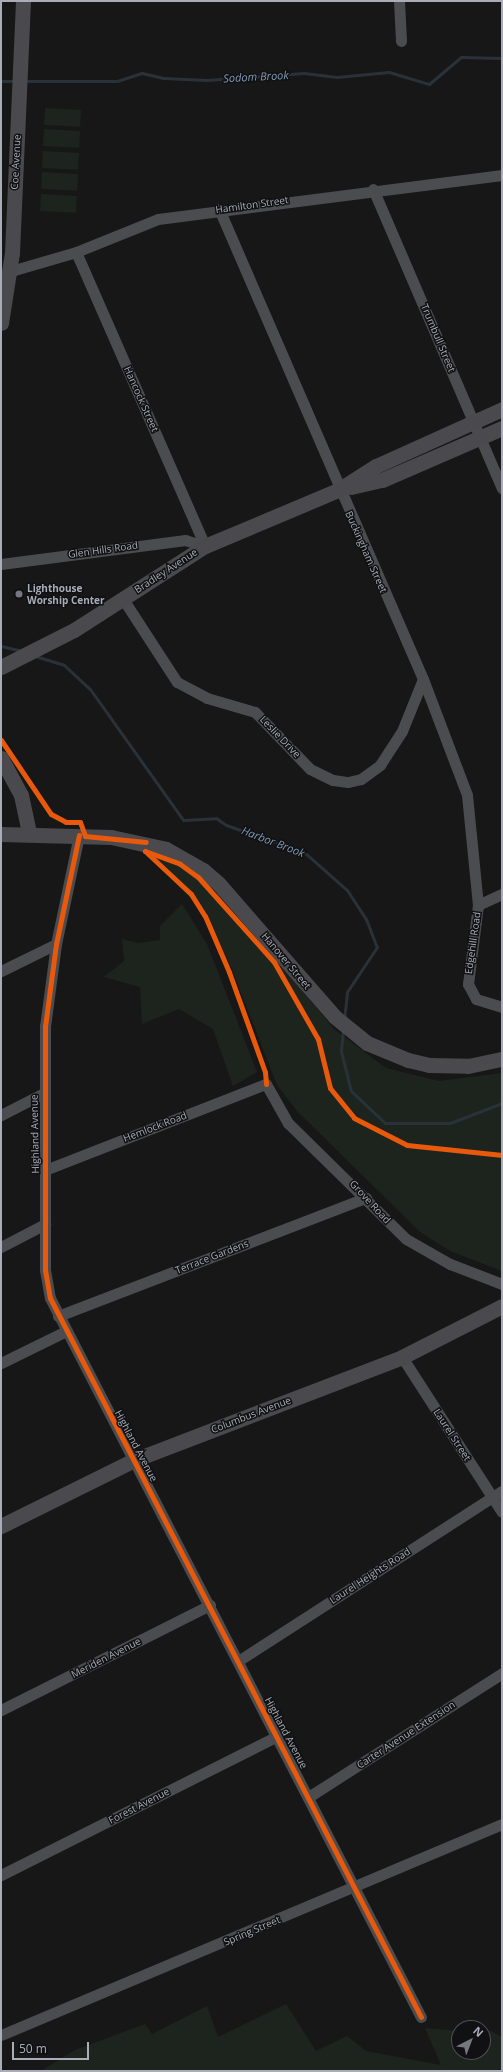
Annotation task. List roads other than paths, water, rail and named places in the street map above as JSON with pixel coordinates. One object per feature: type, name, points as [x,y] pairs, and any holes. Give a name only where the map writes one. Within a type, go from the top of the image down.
[{"type":"street","name":"Coe Avenue","points":[[1,323],[3,299],[11,271],[23,1]]},
{"type":"street","points":[[399,1],[401,41]]},
{"type":"street","name":"Hamilton Street","points":[[11,271],[76,252],[158,219],[373,190],[502,175]]},
{"type":"street","name":"Trumbull Street","points":[[373,190],[502,488]]},
{"type":"street","name":"Buckingham Street","points":[[219,210],[338,490],[423,679],[467,795],[478,905]]},
{"type":"street","name":"Hancock Street","points":[[76,252],[205,546]]},
{"type":"street","name":"Bradley Avenue","points":[[1,667],[74,630],[205,546],[338,490],[376,466],[502,409]]},
{"type":"street","name":"Bradley Avenue","points":[[338,490],[382,480],[502,428]]},
{"type":"street","name":"Glen Hills Road","points":[[1,564],[185,540],[205,546]]},
{"type":"street","name":"Leslie Drive","points":[[123,599],[177,682],[206,698],[255,712],[310,769],[333,780],[348,782],[360,779],[380,765],[402,731],[423,679]]},
{"type":"street","points":[[1,758],[21,794],[29,834]]},
{"type":"street","name":"Hanover Street","points":[[1,834],[79,835],[143,841],[184,858],[203,870],[235,901],[315,996],[367,1042],[408,1060],[429,1065],[468,1066],[502,1059]]},
{"type":"street","name":"Highland Avenue","points":[[79,835],[56,944],[46,1006],[44,1093],[46,1284],[58,1316],[277,1736],[310,1796],[421,2017]]},
{"type":"street","points":[[478,905],[502,894]]},
{"type":"street","name":"Edgehill Road","points":[[478,905],[468,984],[476,1000],[502,1007]]},
{"type":"street","points":[[1,971],[56,944]]},
{"type":"street","name":"Hemlock Road","points":[[45,1170],[266,1084]]},
{"type":"street","name":"Grove Road","points":[[266,1084],[288,1122],[406,1239],[427,1253],[502,1284]]},
{"type":"street","points":[[1,1115],[44,1093]]},
{"type":"street","name":"Terrace Gardens","points":[[58,1316],[366,1198]]},
{"type":"street","points":[[1,1247],[45,1224]]},
{"type":"street","name":"Columbus Avenue","points":[[1,1526],[134,1460],[402,1357],[502,1306]]},
{"type":"street","points":[[1,1364],[66,1331]]},
{"type":"street","name":"Laurel Street","points":[[402,1357],[502,1512]]},
{"type":"street","name":"Laurel Heights Road","points":[[238,1661],[502,1491]]},
{"type":"street","name":"Meriden Avenue","points":[[1,1710],[210,1605]]},
{"type":"street","name":"Carter Avenue Extension","points":[[310,1796],[502,1673]]},
{"type":"street","name":"Forest Avenue","points":[[1,1875],[277,1736]]},
{"type":"street","name":"Spring Street","points":[[1,2035],[356,1888],[502,1824]]},
{"type":"waterway","name":"Sodom Brook","points":[[24,81],[117,81],[142,73],[163,78],[207,80],[304,73],[337,77],[389,72],[429,84],[461,57],[502,58]]},
{"type":"waterway","name":"Sodom Brook","points":[[1,81],[15,81]]},
{"type":"waterway","name":"Harbor Brook","points":[[1,646],[22,651]]},
{"type":"waterway","name":"Harbor Brook","points":[[35,656],[64,665],[90,689],[183,820],[216,818],[226,825],[304,852],[347,890],[366,919],[377,947],[347,992],[344,1019]]},
{"type":"waterway","name":"Harbor Brook","points":[[343,1031],[341,1051],[351,1091],[385,1123],[450,1123],[502,1103]]},
{"type":"place","name":"Lighthouse Worship Center","points":[[19,594]]}]
